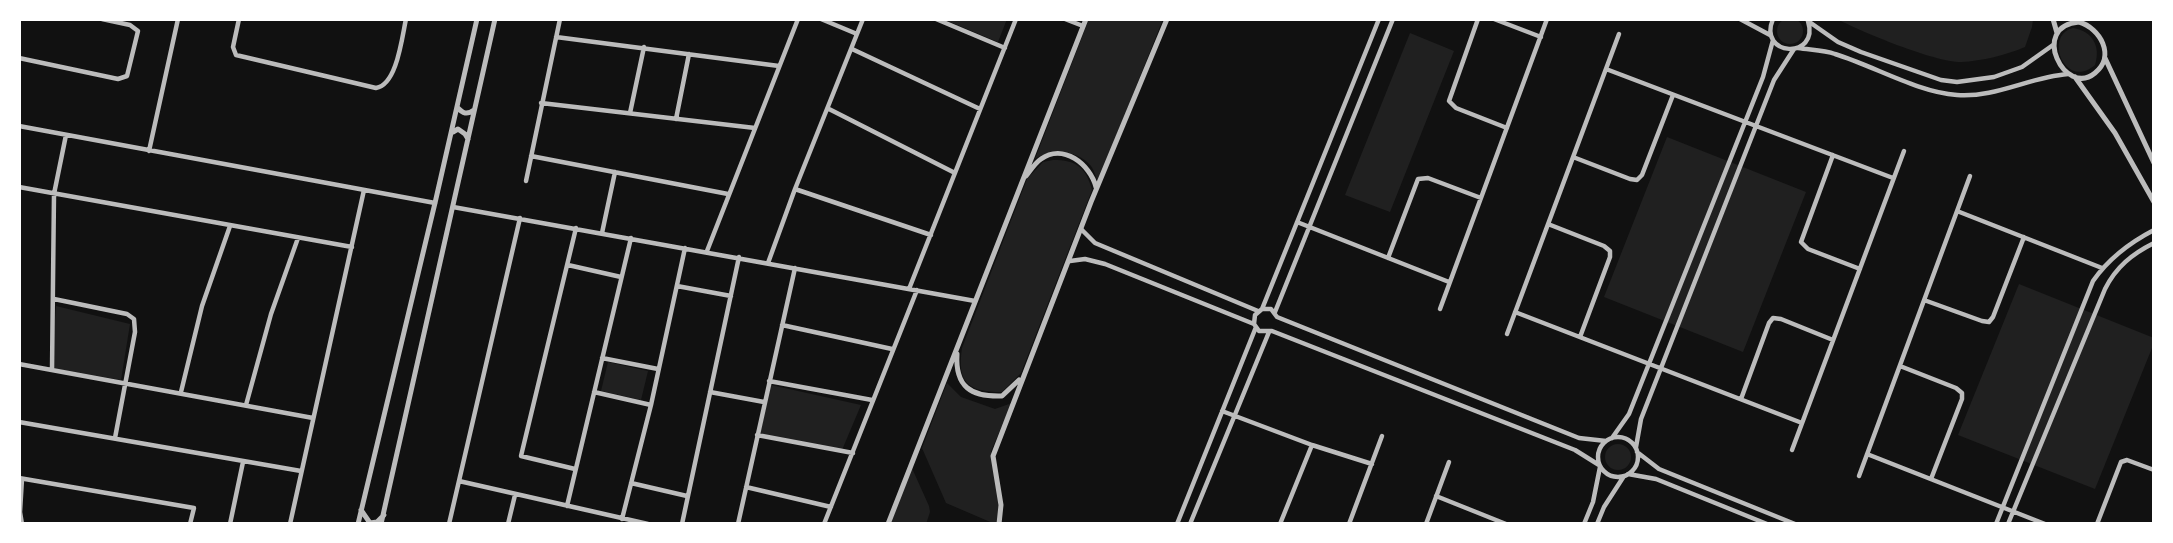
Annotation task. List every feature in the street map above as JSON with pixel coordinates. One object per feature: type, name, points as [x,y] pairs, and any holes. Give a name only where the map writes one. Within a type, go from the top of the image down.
[{"type":"street","points":[[19,58],[118,79],[127,76],[138,31],[130,26],[102,19]]},
{"type":"street","points":[[149,151],[178,19]]},
{"type":"street","points":[[239,19],[233,50],[236,55],[376,88],[382,87],[390,79],[406,19]]},
{"type":"street","points":[[358,524],[477,19]]},
{"type":"street","points":[[382,524],[495,19]]},
{"type":"street","points":[[526,181],[561,19]]},
{"type":"street","points":[[707,251],[798,19]]},
{"type":"street","points":[[821,19],[857,34]]},
{"type":"street","points":[[768,263],[794,189],[829,109],[863,19]]},
{"type":"street","points":[[936,19],[1005,48]]},
{"type":"street","points":[[909,289],[1016,19]]},
{"type":"street","points":[[1065,19],[1083,26]]},
{"type":"street","points":[[888,524],[1086,19]]},
{"type":"street","points":[[999,524],[1001,505],[993,456],[1070,261],[1080,229],[1167,19]]},
{"type":"street","points":[[1177,524],[1255,326],[1255,315],[1260,310],[1297,222],[1379,19]]},
{"type":"street","points":[[1190,524],[1233,415],[1271,332],[1277,325],[1276,315],[1308,227],[1393,19]]},
{"type":"street","points":[[1478,19],[1449,97],[1449,104],[1507,128]]},
{"type":"street","points":[[1494,19],[1541,37]]},
{"type":"street","points":[[1440,309],[1547,19]]},
{"type":"street","points":[[1740,19],[1772,38],[1782,48],[1833,53],[1938,92],[1975,96],[2051,75],[2094,75],[2103,65],[2105,51],[2099,34],[2088,22],[2073,22],[2057,33]]},
{"type":"street","points":[[1612,438],[1629,414],[1763,77],[1772,38],[1773,19]]},
{"type":"street","points":[[1807,20],[1838,42],[1861,52],[1941,80],[1957,82],[1994,77],[2022,67],[2053,45],[2057,33],[2053,19]]},
{"type":"street","points":[[1597,524],[1604,507],[1626,475],[1637,465],[1636,450],[1641,419],[1774,80],[1796,48],[1807,39],[1810,27],[1807,20]]},
{"type":"street","points":[[1507,334],[1619,34]]},
{"type":"street","points":[[556,37],[779,66]]},
{"type":"street","points":[[2053,45],[2058,60],[2068,74]]},
{"type":"street","points":[[630,113],[644,47]]},
{"type":"street","points":[[852,49],[980,109]]},
{"type":"street","points":[[676,119],[689,54]]},
{"type":"street","points":[[2105,58],[2154,163]]},
{"type":"street","points":[[1606,69],[1893,178]]},
{"type":"street","points":[[2075,77],[2115,133],[2154,202]]},
{"type":"street","points":[[1573,158],[1630,179],[1640,178],[1672,95]]},
{"type":"street","points":[[541,103],[755,128]]},
{"type":"street","points":[[457,107],[469,114],[474,110]]},
{"type":"street","points":[[829,109],[955,173]]},
{"type":"street","points":[[19,126],[435,203]]},
{"type":"street","points":[[451,134],[458,129],[466,134],[468,139]]},
{"type":"street","points":[[52,370],[54,194],[66,135]]},
{"type":"street","points":[[1792,450],[1903,151]]},
{"type":"street","points":[[1024,178],[1041,159],[1065,155],[1079,161],[1093,176],[1097,189],[1091,202]]},
{"type":"street","points":[[1833,155],[1801,242],[1808,249],[1860,269]]},
{"type":"street","points":[[531,156],[728,194]]},
{"type":"street","points":[[602,233],[615,172]]},
{"type":"street","points":[[1859,476],[1970,176]]},
{"type":"street","points":[[1388,258],[1418,178],[1429,177],[1481,198]]},
{"type":"street","points":[[19,187],[352,247]]},
{"type":"street","points":[[794,189],[931,235]]},
{"type":"street","points":[[290,524],[364,190]]},
{"type":"street","points":[[453,207],[975,301]]},
{"type":"street","points":[[1957,211],[2102,268]]},
{"type":"street","points":[[449,524],[520,218]]},
{"type":"street","points":[[1297,222],[1450,282]]},
{"type":"street","points":[[1548,224],[1604,246],[1611,254],[1580,337]]},
{"type":"street","points":[[181,392],[202,306],[230,226]]},
{"type":"street","points":[[575,470],[521,456],[576,228]]},
{"type":"street","points":[[1080,229],[1094,243],[1260,310],[1271,309],[1276,315],[1580,438],[1606,441]]},
{"type":"street","points":[[1996,524],[2093,281],[2102,268],[2131,242],[2154,229]]},
{"type":"street","points":[[1924,300],[1989,322],[2024,237]]},
{"type":"street","points":[[246,405],[271,314],[298,238]]},
{"type":"street","points":[[567,506],[631,238]]},
{"type":"street","points":[[2008,524],[2108,282],[2130,256],[2154,243]]},
{"type":"street","points":[[622,519],[651,405],[685,248]]},
{"type":"street","points":[[682,524],[739,257]]},
{"type":"street","points":[[1070,261],[1085,259],[1105,264],[1255,326],[1259,331],[1271,332],[1575,450],[1613,477],[1626,475],[1656,478],[1767,524]]},
{"type":"street","points":[[568,265],[621,277]]},
{"type":"street","points":[[738,524],[795,268]]},
{"type":"street","points":[[677,286],[732,296]]},
{"type":"street","points":[[824,524],[917,290]]},
{"type":"street","points":[[54,299],[127,314],[134,319],[135,332],[115,438]]},
{"type":"street","points":[[1515,312],[1802,423]]},
{"type":"street","points":[[1741,399],[1773,318],[1833,340]]},
{"type":"street","points":[[782,325],[892,349]]},
{"type":"street","points":[[958,346],[956,369],[960,382],[977,394],[986,397],[1002,396],[1011,391],[1024,375]]},
{"type":"street","points":[[602,358],[658,369]]},
{"type":"street","points":[[19,364],[313,418]]},
{"type":"street","points":[[1900,366],[1956,388],[1962,393],[1931,479]]},
{"type":"street","points":[[769,381],[873,400]]},
{"type":"street","points":[[594,392],[651,405]]},
{"type":"street","points":[[710,392],[764,402]]},
{"type":"street","points":[[1222,411],[1372,464]]},
{"type":"street","points":[[19,422],[301,471]]},
{"type":"street","points":[[757,435],[853,453]]},
{"type":"street","points":[[1349,524],[1382,436]]},
{"type":"street","points":[[1584,524],[1593,502],[1600,466],[1599,449],[1612,438],[1625,438],[1659,469],[1795,524]]},
{"type":"street","points":[[1280,524],[1312,445]]},
{"type":"street","points":[[1867,454],[2045,524]]},
{"type":"street","points":[[2097,524],[2121,462],[2127,460],[2154,470]]},
{"type":"street","points":[[230,524],[243,462]]},
{"type":"street","points":[[1426,524],[1449,462]]},
{"type":"street","points":[[22,524],[21,479],[194,508],[190,524]]},
{"type":"street","points":[[459,481],[648,524]]},
{"type":"street","points":[[631,483],[687,496]]},
{"type":"street","points":[[746,487],[831,507]]},
{"type":"street","points":[[508,524],[515,495]]},
{"type":"street","points":[[1436,496],[1504,523]]},
{"type":"street","points":[[361,510],[370,523],[377,522],[384,515]]},
{"type":"shaded area","points":[[1790,18],[1799,22],[1803,31],[1799,40],[1790,44],[1781,40],[1777,31],[1781,22]]},
{"type":"shaded area","points":[[943,19],[1007,19],[998,42]]},
{"type":"shaded area","points":[[1089,19],[1163,19],[1098,182],[1091,166],[1072,154],[1056,152],[1035,159]]},
{"type":"shaded area","points":[[1837,19],[2033,19],[2025,47],[1994,57],[1961,62],[1916,52]]},
{"type":"shaded area","points":[[2073,28],[2090,36],[2096,46],[2095,65],[2084,71],[2067,67],[2059,50],[2064,33]]},
{"type":"shaded area","points":[[1410,33],[1454,51],[1390,212],[1345,195]]},
{"type":"shaded area","points":[[1667,137],[1806,192],[1743,352],[1604,297]]},
{"type":"shaded area","points":[[1068,161],[1079,166],[1087,176],[1092,190],[1021,373],[1002,392],[980,390],[967,383],[963,377],[962,348],[1027,179],[1043,162]]},
{"type":"shaded area","points":[[2019,284],[2154,338],[2095,489],[1958,435]]},
{"type":"shaded area","points":[[56,306],[130,324],[121,380],[51,368]]},
{"type":"shaded area","points":[[608,362],[648,371],[641,400],[601,391]]},
{"type":"shaded area","points":[[947,383],[961,397],[995,409],[1012,403],[991,451],[1002,524],[995,524],[946,503],[922,448]]},
{"type":"shaded area","points":[[771,385],[861,405],[842,450],[760,434]]},
{"type":"shaded area","points":[[1618,444],[1628,447],[1631,457],[1628,467],[1618,470],[1608,467],[1605,457],[1608,447]]},
{"type":"shaded area","points":[[911,466],[929,506],[926,524],[888,524]]}]
